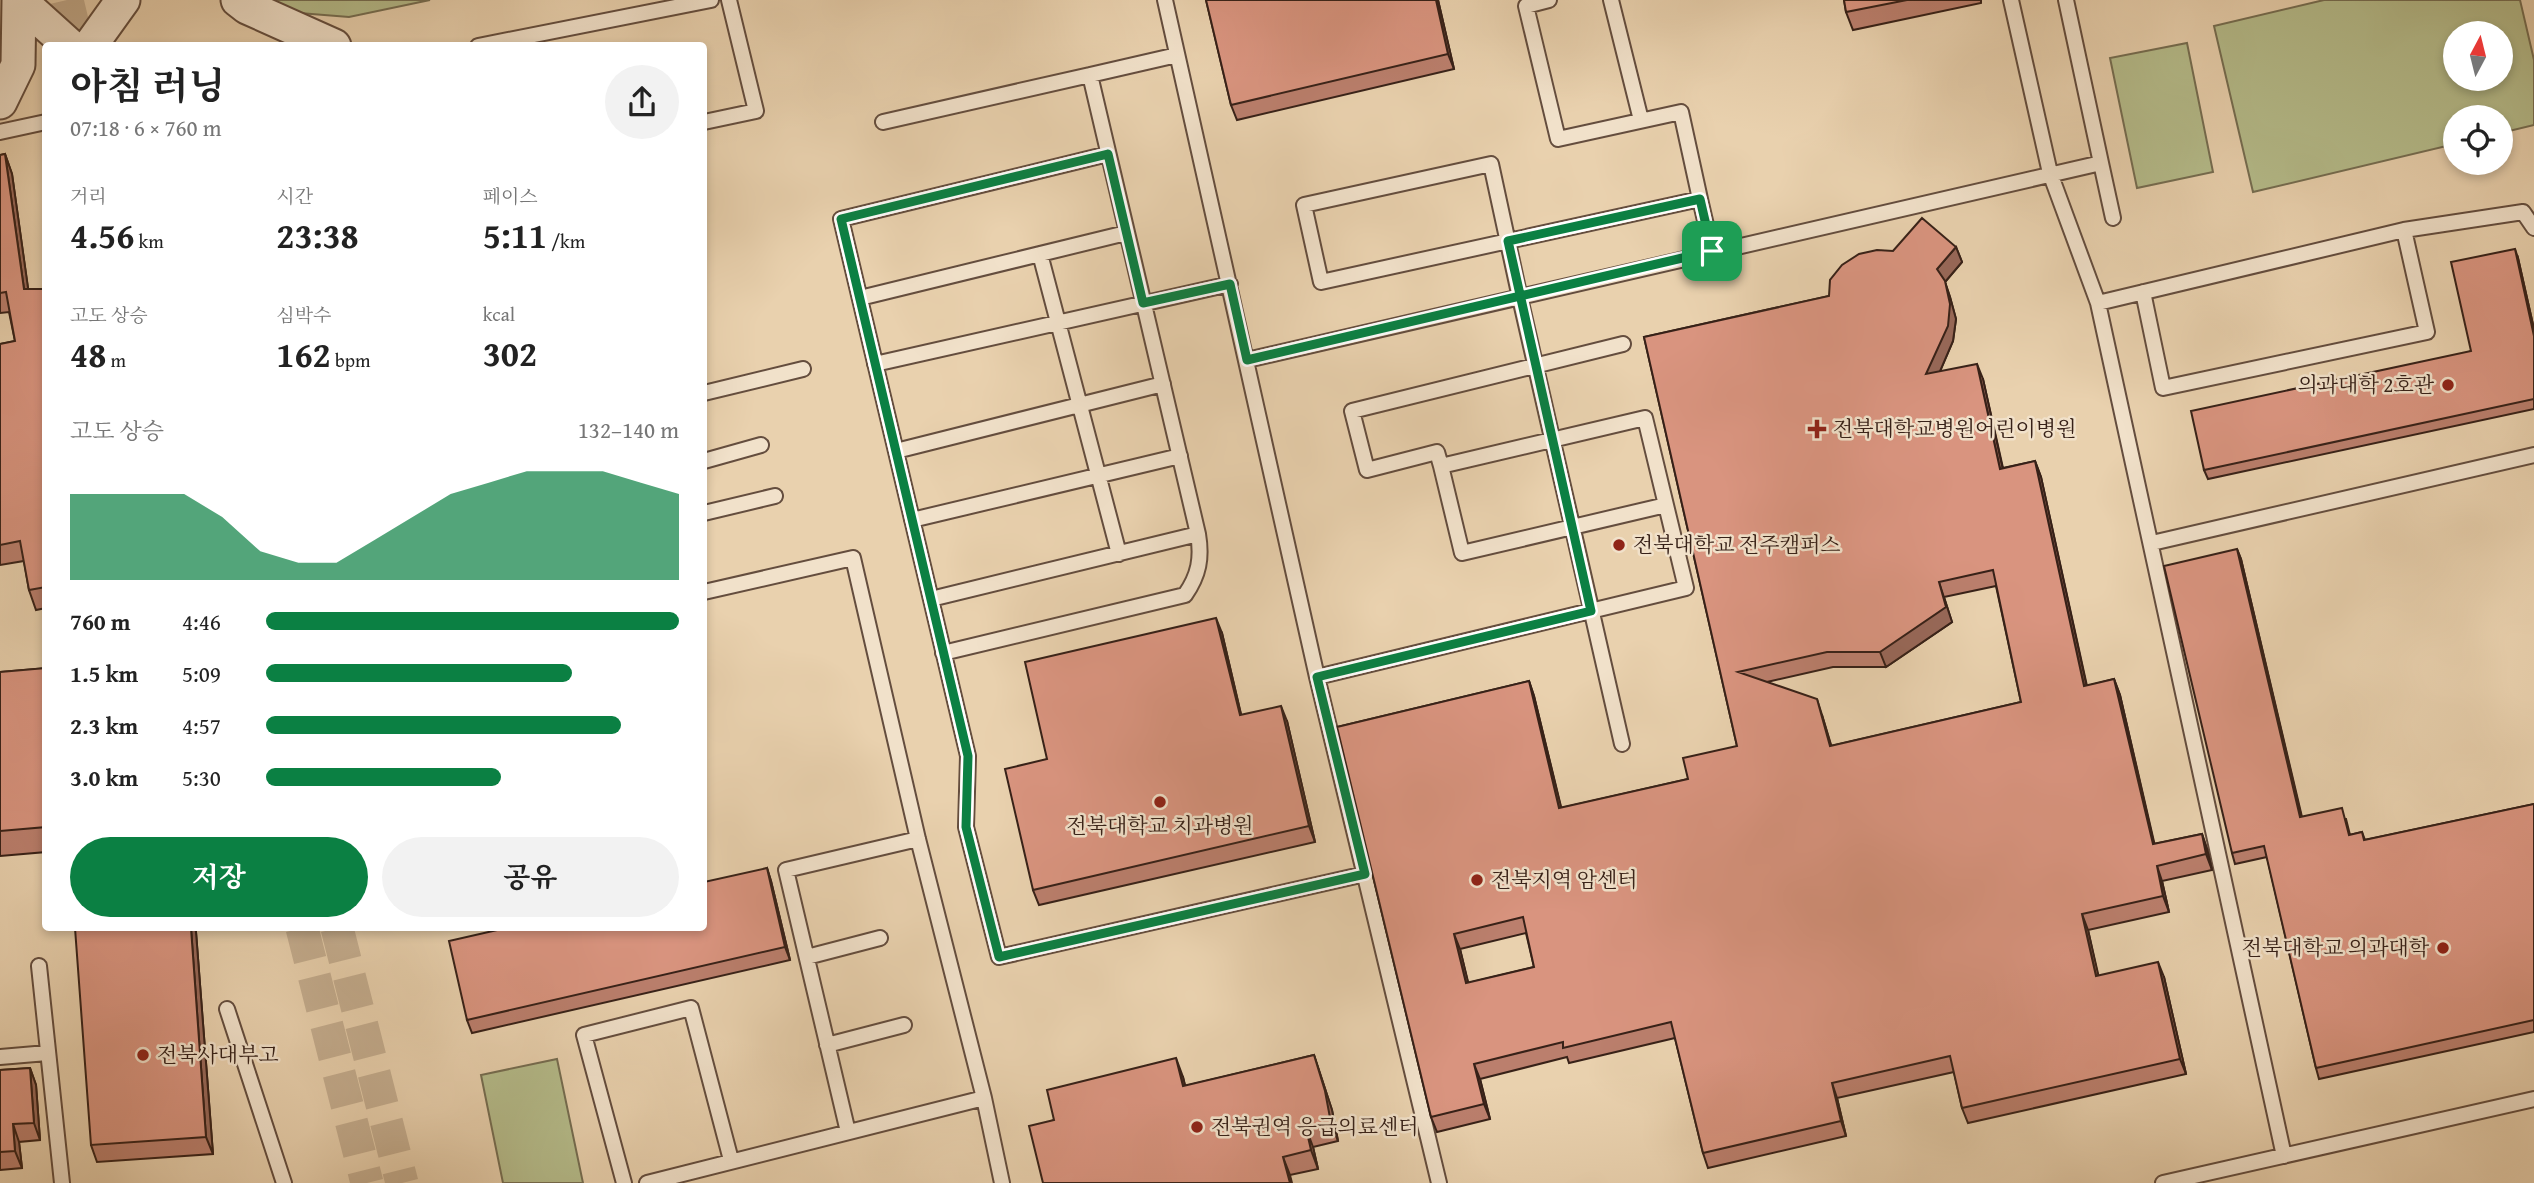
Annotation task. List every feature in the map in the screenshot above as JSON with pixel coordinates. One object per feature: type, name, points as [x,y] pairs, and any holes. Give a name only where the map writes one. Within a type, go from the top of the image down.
[{"type":"street","points":[[19,0],[66,42]]},
{"type":"street","points":[[0,102],[18,65],[19,0]]},
{"type":"street","points":[[93,42],[122,0]]},
{"type":"street","points":[[238,0],[247,7],[325,42]]},
{"type":"lane","points":[[498,42],[711,0]]},
{"type":"lane","points":[[707,121],[757,111],[729,0]]},
{"type":"lane","points":[[1165,0],[1317,677],[1439,1183]]},
{"type":"lane","points":[[1549,0],[1526,6],[1558,139],[1681,111],[1712,251]]},
{"type":"lane","points":[[1611,0],[1641,120]]},
{"type":"lane","points":[[2011,0],[2050,173],[2098,303],[2284,1156]]},
{"type":"lane","points":[[2066,0],[2113,218]]},
{"type":"lane","points":[[883,122],[1177,55]]},
{"type":"lane","points":[[943,653],[1185,595],[1196,578],[1201,555],[1198,534],[1090,75]]},
{"type":"lane","points":[[0,132],[42,123]]},
{"type":"lane","points":[[1108,154],[841,219],[968,756],[966,827],[999,957],[1365,874]]},
{"type":"lane","points":[[1247,360],[2101,163]]},
{"type":"lane","points":[[1622,744],[1535,366],[1508,241],[1490,164],[1304,205],[1321,282],[1508,241],[1700,199]]},
{"type":"lane","points":[[2098,303],[2404,230],[2523,212],[2534,228]]},
{"type":"lane","points":[[2143,292],[2163,388],[2427,332],[2404,230]]},
{"type":"lane","points":[[860,298],[1126,233]]},
{"type":"lane","points":[[1040,254],[1119,554]]},
{"type":"lane","points":[[875,364],[1230,284]]},
{"type":"lane","points":[[1623,344],[1352,411],[1367,470],[1437,452],[1462,553],[1666,505]]},
{"type":"lane","points":[[707,392],[803,369]]},
{"type":"lane","points":[[896,451],[1163,384]]},
{"type":"lane","points":[[1317,677],[1686,588],[1645,418],[1441,466]]},
{"type":"lane","points":[[707,460],[761,445]]},
{"type":"lane","points":[[2152,543],[2534,455]]},
{"type":"lane","points":[[912,520],[1180,456]]},
{"type":"lane","points":[[707,512],[775,496]]},
{"type":"lane","points":[[931,599],[1198,534]]},
{"type":"lane","points":[[707,591],[853,558],[918,839],[984,1098],[1002,1183]]},
{"type":"lane","points":[[848,1132],[786,870],[918,839]]},
{"type":"lane","points":[[807,957],[880,938]]},
{"type":"lane","points":[[39,966],[62,1183]]},
{"type":"lane","points":[[624,1183],[584,1035],[691,1008],[731,1160]]},
{"type":"lane","points":[[227,1009],[285,1183]]},
{"type":"lane","points":[[827,1045],[904,1025]]},
{"type":"lane","points":[[0,1057],[47,1053]]},
{"type":"lane","points":[[646,1183],[984,1098]]},
{"type":"lane","points":[[2163,1183],[2534,1099]]},
{"type":"green space","points":[[269,0],[430,0],[349,17],[287,12]]},
{"type":"green space","points":[[2324,0],[2520,0],[2534,60],[2534,125],[2513,130],[2513,105],[2443,105],[2443,147],[2253,192],[2214,26]]},
{"type":"green space","points":[[2187,43],[2213,172],[2137,188],[2110,58]]},
{"type":"green space","points":[[557,1059],[583,1183],[503,1183],[481,1075]]},
{"type":"building","points":[[1206,0],[1436,0],[1448,54],[1231,105]]},
{"type":"building","points":[[1844,0],[1907,0],[1846,12]]},
{"type":"building","points":[[5,154],[24,289],[42,289],[42,588],[29,590],[20,541],[0,545],[0,344],[15,341],[6,292],[0,293],[0,155]]},
{"type":"building","points":[[1922,218],[1956,247],[1937,269],[1945,281],[1950,304],[1948,326],[1926,374],[1977,364],[2000,469],[2035,461],[2084,686],[2114,679],[2153,844],[2202,834],[2206,854],[2157,866],[2163,896],[2082,914],[2096,976],[2158,962],[2180,1059],[1962,1108],[1950,1056],[1832,1083],[1841,1121],[1703,1153],[1671,1022],[1563,1048],[1563,1042],[1474,1064],[1484,1104],[1431,1117],[1337,727],[1529,681],[1559,808],[1688,779],[1683,758],[1737,746],[1644,337],[1829,296],[1830,280],[1842,265],[1859,254],[1877,250],[1893,251]],"holes":[[[1993,570],[2021,702],[1830,746],[1817,699],[1738,672],[1827,652],[1880,652],[1946,607],[1939,582]],[[1523,917],[1534,967],[1466,983],[1454,934]]]},
{"type":"building","name":"의과대학 2호관","points":[[2515,249],[2534,336],[2534,399],[2204,470],[2191,411],[2471,351],[2451,262]]},
{"type":"building","name":"전북대학교 의과대학","points":[[2237,549],[2300,817],[2342,808],[2349,835],[2362,832],[2364,840],[2534,804],[2534,1020],[2316,1068],[2264,846],[2232,853],[2164,566]]},
{"type":"building","points":[[1216,618],[1240,715],[1281,706],[1309,826],[1033,890],[1005,769],[1047,759],[1025,662]]},
{"type":"building","points":[[42,668],[42,827],[0,831],[0,672]]},
{"type":"building","points":[[767,868],[785,947],[467,1020],[449,941],[493,931],[707,931],[707,881]]},
{"type":"building","points":[[75,931],[191,931],[206,1137],[91,1145]]},
{"type":"building","name":"전북권역 응급의료센터","points":[[1314,1055],[1331,1123],[1306,1128],[1311,1150],[1283,1157],[1290,1183],[1043,1183],[1029,1126],[1054,1120],[1047,1090],[1176,1058],[1183,1086]]},
{"type":"building","points":[[30,1068],[34,1123],[13,1124],[15,1151],[0,1152],[0,1070]]},
{"type":"tunnel","points":[[67,0],[77,42]]},
{"type":"tunnel","points":[[303,931],[367,1183]]},
{"type":"tunnel","points":[[338,931],[402,1183]]},
{"type":"place","name":"의과대학 2호관","points":[[2448,385]]},
{"type":"place","name":"전북대학교병원어린이병원","points":[[1817,429]]},
{"type":"place","name":"전북대학교 전주캠퍼스","points":[[1619,545]]},
{"type":"place","name":"전북대학교 치과병원","points":[[1160,802]]},
{"type":"place","name":"전북지역 암센터","points":[[1477,880]]},
{"type":"place","name":"전북대학교 의과대학","points":[[2443,948]]},
{"type":"place","name":"전북사대부고","points":[[143,1055]]},
{"type":"place","name":"전북권역 응급의료센터","points":[[1197,1127]]},
{"type":"route","points":[[1712,251],[1520,298],[1247,360],[1230,284],[1143,303],[1108,154],[841,219],[968,756],[966,827],[999,957],[1365,874],[1317,677],[1591,611],[1520,298],[1508,241],[1700,199],[1712,251]]}]
